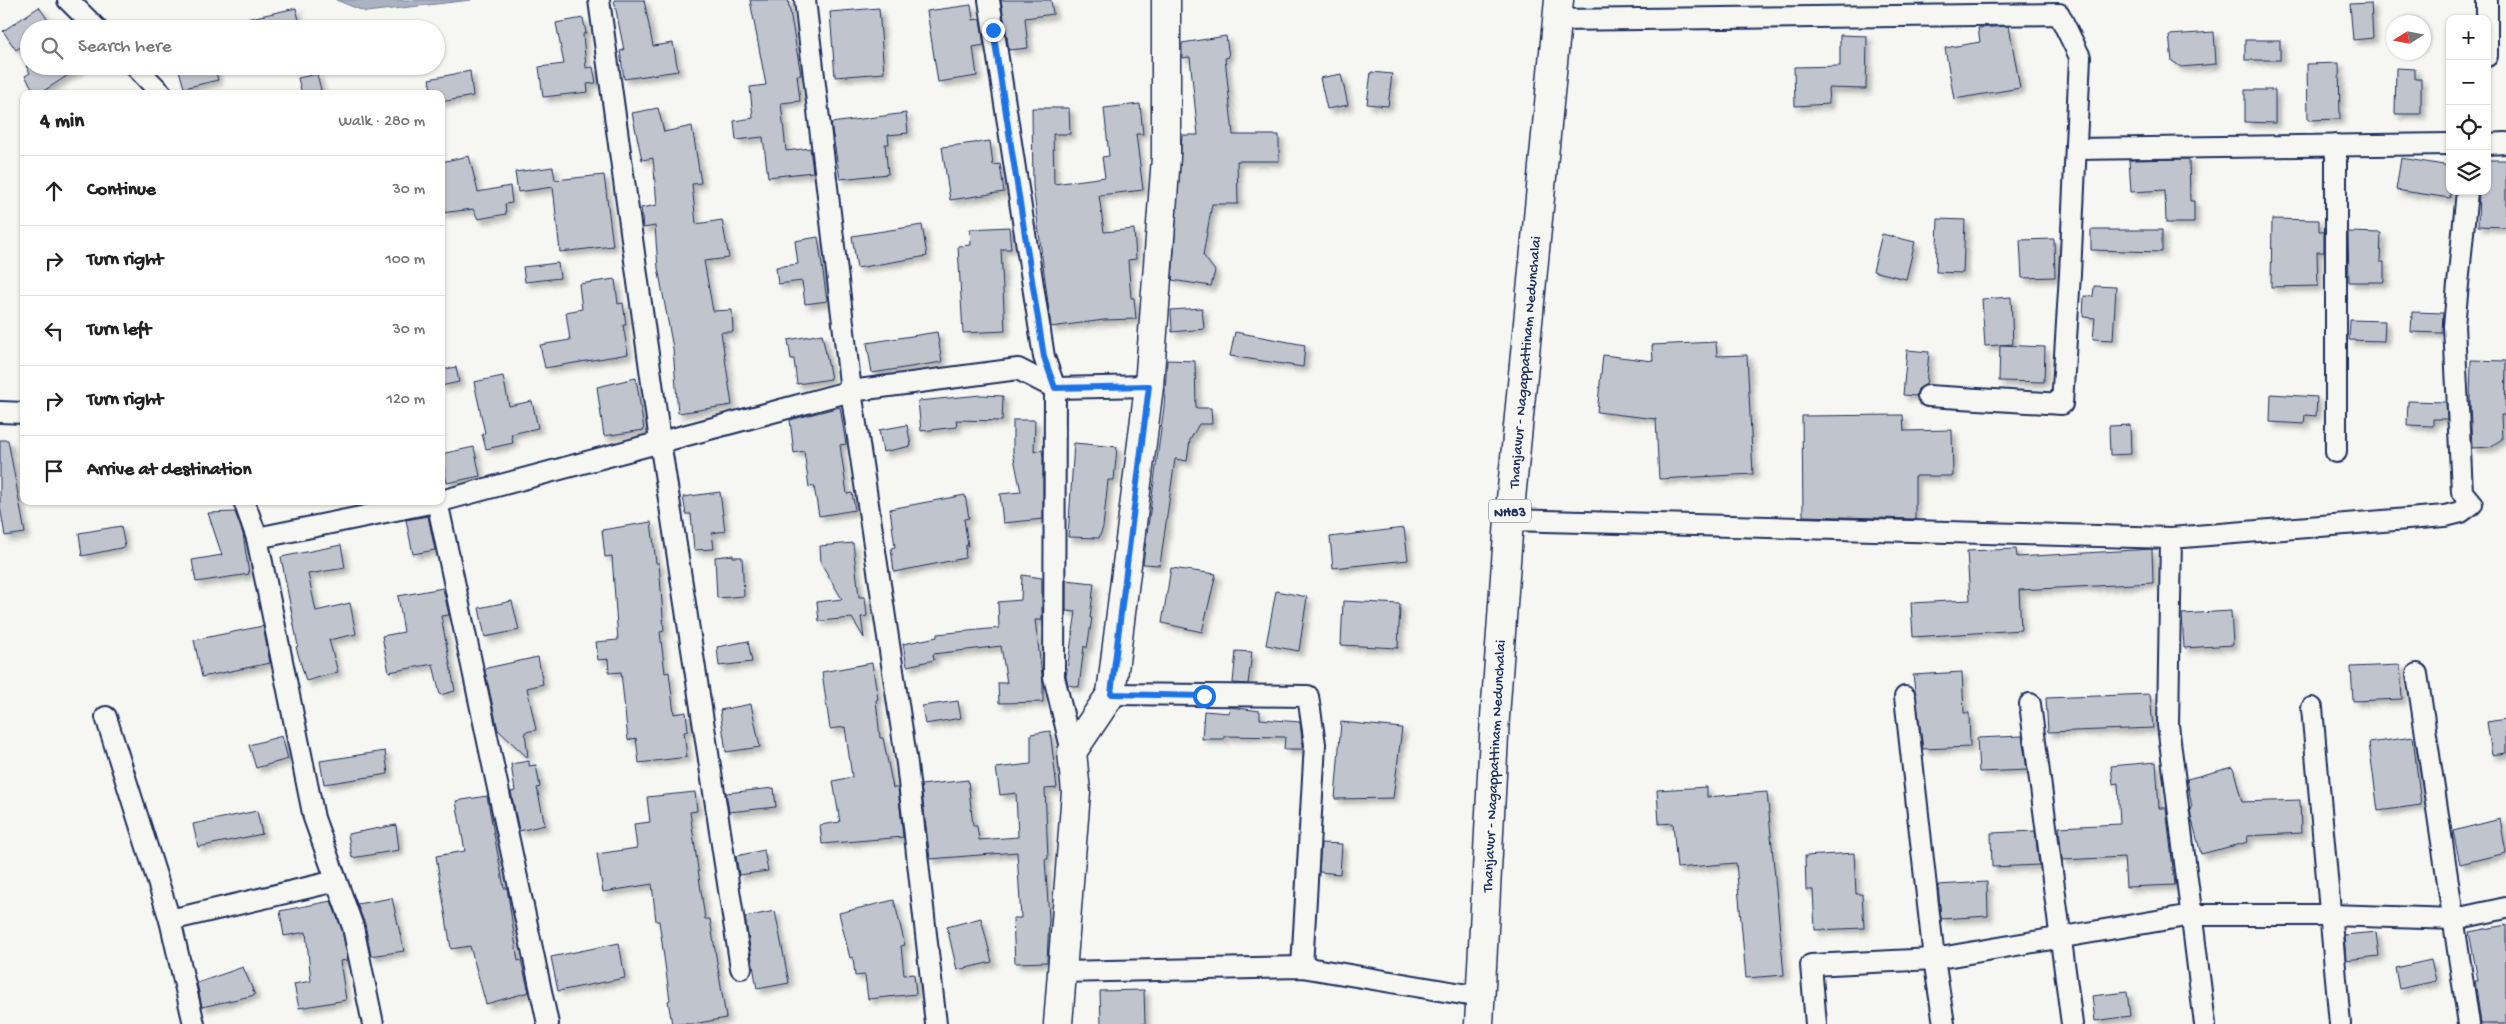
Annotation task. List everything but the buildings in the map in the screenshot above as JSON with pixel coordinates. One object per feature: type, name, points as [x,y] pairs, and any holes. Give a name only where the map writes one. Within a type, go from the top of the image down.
[{"type":"main road","points":[[1058,1024],[1076,792],[1072,752],[1111,694],[1149,386],[1166,158],[1166,0]]},
{"type":"main road","name":"Thanjavur - Nagappattinam Nedunchalai","points":[[1479,1024],[1495,726],[1509,520],[1557,10]]},
{"type":"street","points":[[68,0],[88,20]]},
{"type":"street","points":[[599,0],[660,441],[741,968]]},
{"type":"street","points":[[805,0],[851,391],[908,764],[936,1024]]},
{"type":"street","points":[[989,0],[1044,357],[1055,388],[1054,676],[1072,752]]},
{"type":"street","points":[[2487,0],[2487,15]]},
{"type":"street","points":[[1557,10],[2059,14],[2080,57],[2062,404],[1928,396]]},
{"type":"street","points":[[144,75],[158,90]]},
{"type":"street","points":[[2491,144],[2506,143]]},
{"type":"street","points":[[2076,149],[2446,144]]},
{"type":"street","points":[[2336,145],[2336,452]]},
{"type":"street","points":[[1509,520],[2172,538],[2445,516],[2461,512],[2472,504],[2462,492],[2454,326],[2467,195]]},
{"type":"street","points":[[445,499],[851,391],[1018,369],[1055,388],[1149,386]]},
{"type":"street","points":[[0,412],[20,413]]},
{"type":"street","points":[[245,505],[257,538],[314,818],[353,927],[373,1024]]},
{"type":"street","points":[[257,538],[419,505]]},
{"type":"street","points":[[440,505],[548,1024]]},
{"type":"street","points":[[2172,538],[2168,725],[2205,1024]]},
{"type":"street","points":[[2417,674],[2470,1024]]},
{"type":"street","points":[[1111,694],[1308,696],[1315,744],[1302,966]]},
{"type":"street","points":[[1905,697],[1934,959],[1944,1024]]},
{"type":"street","points":[[2030,704],[2072,1024]]},
{"type":"street","points":[[2312,708],[2340,1024]]},
{"type":"street","points":[[106,717],[170,920],[194,1024]]},
{"type":"street","points":[[170,920],[336,880]]},
{"type":"street","points":[[1816,1024],[1811,965],[1934,959],[2192,915],[2330,915],[2455,919],[2506,908]]},
{"type":"street","points":[[1062,972],[1302,966],[1480,997]]},
{"type":"shaded area","points":[[336,0],[471,0],[366,12]]},
{"type":"route","points":[[993,30],[1044,357],[1055,388],[1149,386],[1111,694],[1204,696]]}]
